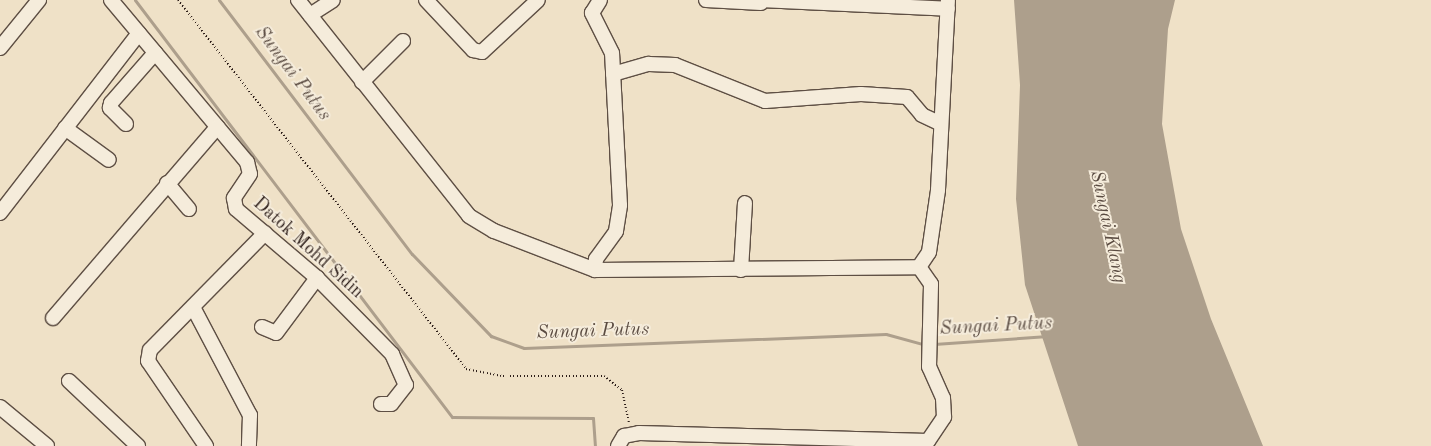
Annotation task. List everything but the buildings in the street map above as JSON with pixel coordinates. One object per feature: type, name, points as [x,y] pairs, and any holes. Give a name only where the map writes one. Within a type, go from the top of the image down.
[{"type":"street","points":[[0,48],[40,0]]},
{"type":"street","name":"Datok Mohd Sidin","points":[[111,0],[250,169],[234,204],[317,278],[392,354],[406,385],[391,404],[381,404]]},
{"type":"street","points":[[298,0],[469,216],[494,231],[595,270],[919,268]]},
{"type":"street","points":[[310,15],[332,0]]},
{"type":"street","points":[[426,0],[473,50],[482,52],[538,0]]},
{"type":"street","points":[[595,270],[596,259],[616,231],[620,205],[610,45],[592,13],[600,0]]},
{"type":"street","points":[[706,0],[948,5],[941,124],[929,252],[919,268]]},
{"type":"street","points":[[2,207],[139,33]]},
{"type":"street","points":[[362,82],[403,41]]},
{"type":"street","points":[[126,124],[110,108],[111,102],[155,53]]},
{"type":"street","points":[[613,74],[650,64],[675,65],[765,101],[861,94],[906,97],[922,115],[941,124]]},
{"type":"street","points":[[53,318],[217,127]]},
{"type":"street","points":[[65,128],[109,160]]},
{"type":"street","points":[[167,183],[188,209]]},
{"type":"street","points":[[741,270],[745,203]]},
{"type":"street","points":[[206,446],[148,361],[150,350],[194,309],[265,233]]},
{"type":"street","points":[[618,446],[632,433],[928,441],[944,417],[943,398],[929,367],[931,284],[919,268]]},
{"type":"street","points":[[262,327],[276,333],[317,278]]},
{"type":"street","points":[[194,309],[250,414],[249,446]]},
{"type":"street","points":[[69,381],[138,446]]},
{"type":"street","points":[[0,407],[47,446]]},
{"type":"path","points":[[178,0],[466,369],[503,376],[604,376],[622,390],[632,433]]},
{"type":"water","name":"Sungai Klang","points":[[1014,0],[1175,0],[1168,29],[1162,124],[1181,229],[1211,319],[1263,446],[1078,446],[1025,285],[1016,199],[1020,85]]},
{"type":"waterway","points":[[135,0],[452,417],[593,418],[595,446]]},
{"type":"waterway","name":"Sungai Putus","points":[[219,0],[412,254],[491,336],[524,348],[886,334],[926,345]]},
{"type":"waterway","name":"Sungai Putus","points":[[934,344],[1048,336]]}]
